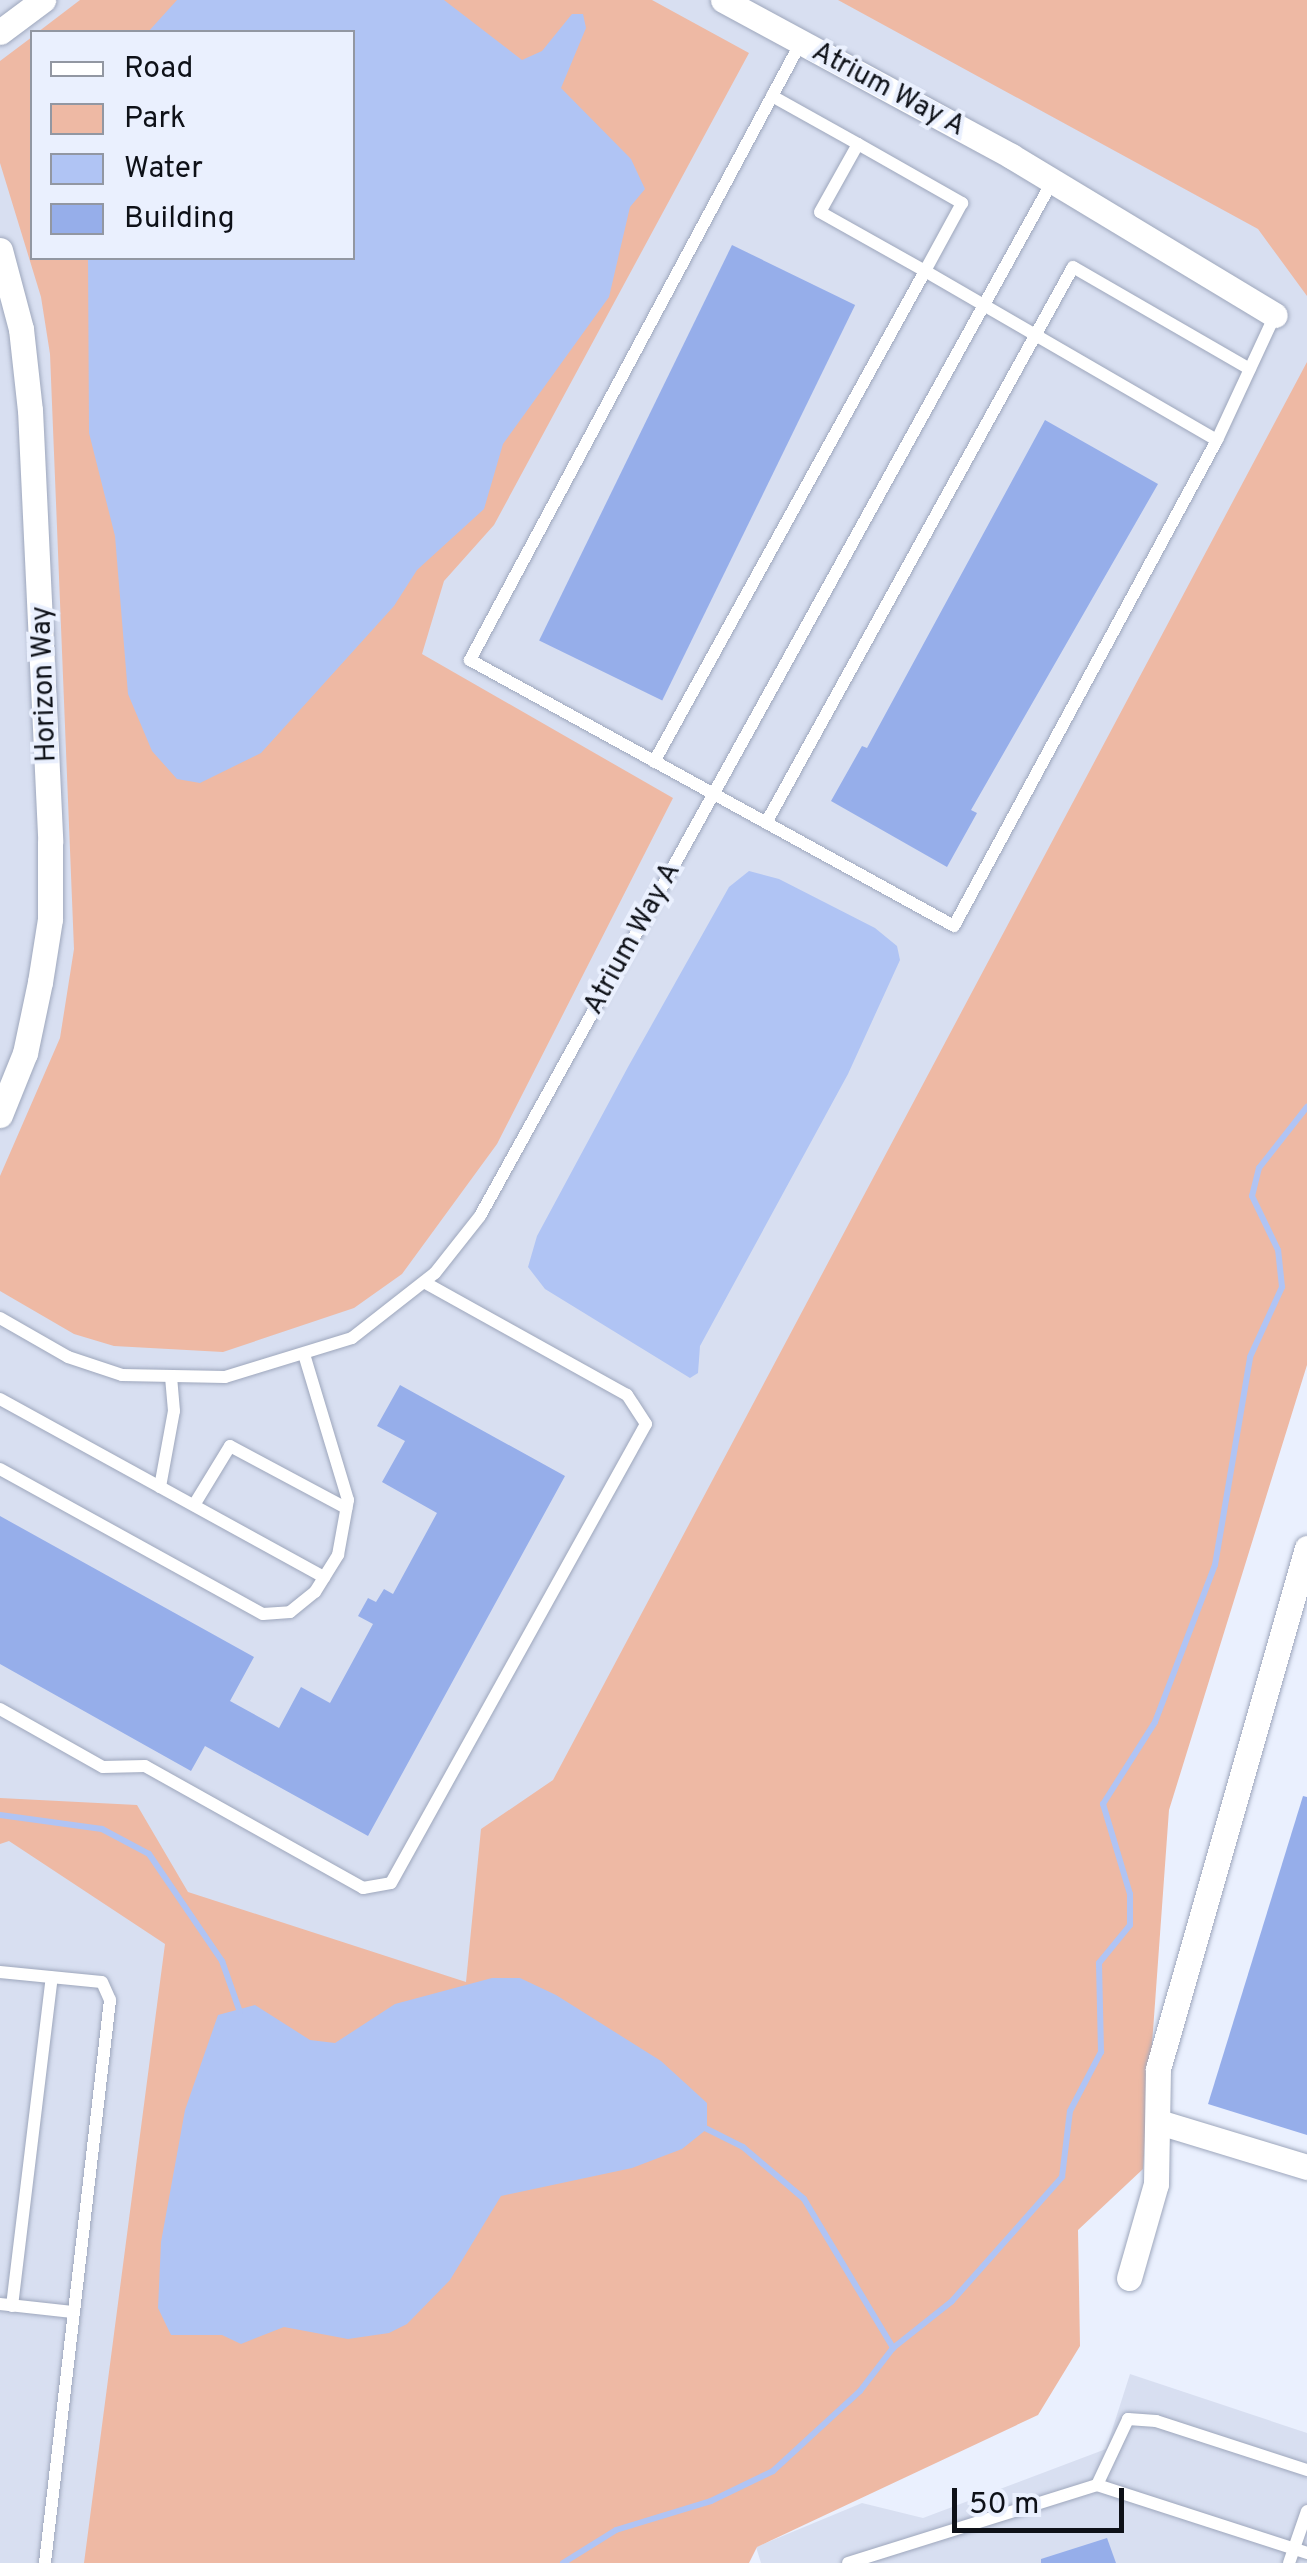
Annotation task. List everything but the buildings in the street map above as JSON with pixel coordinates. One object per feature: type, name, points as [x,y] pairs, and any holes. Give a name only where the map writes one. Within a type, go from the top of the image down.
[{"type":"street","points":[[0,32],[43,0]]},
{"type":"street","name":"Atrium Way A","points":[[724,0],[1053,180],[1275,315]]},
{"type":"street","name":"Horizon Way","points":[[0,250],[21,329],[30,410],[50,842],[50,919],[40,982],[24,1053],[0,1115]]},
{"type":"street","points":[[1128,2278],[1156,2184],[1158,2069],[1307,1548]]},
{"type":"street","points":[[1159,2122],[1307,2167]]},
{"type":"lane","points":[[800,44],[470,660],[954,926],[1217,440],[1275,315]]},
{"type":"lane","points":[[654,762],[962,203],[772,96]]},
{"type":"lane","points":[[858,144],[820,212],[1217,440]]},
{"type":"lane","name":"Atrium Way A","points":[[0,1318],[68,1357],[122,1375],[171,1379],[225,1377],[305,1358],[352,1338],[426,1282],[480,1216],[1053,180]]},
{"type":"lane","points":[[766,823],[1073,267],[1250,369]]},
{"type":"lane","points":[[0,1709],[104,1767],[145,1766],[363,1888],[392,1882],[646,1424],[627,1395],[426,1282]]},
{"type":"lane","points":[[0,1468],[263,1614],[290,1612],[324,1576],[338,1554],[346,1508],[340,1459],[305,1358]]},
{"type":"lane","points":[[160,1487],[174,1411],[171,1379]]},
{"type":"lane","points":[[0,1399],[324,1576]]},
{"type":"lane","points":[[194,1506],[230,1446],[346,1508]]},
{"type":"lane","points":[[0,1972],[102,1982],[110,2000],[44,2563]]},
{"type":"lane","points":[[52,1977],[6,2305],[74,2312]]},
{"type":"lane","points":[[1097,2485],[1128,2419],[1138,2417],[1307,2470]]},
{"type":"lane","points":[[848,2563],[1097,2485],[1301,2550]]},
{"type":"lane","points":[[1289,2563],[1301,2550],[1307,2511]]},
{"type":"shaded area","points":[[0,0],[1276,0],[1307,36],[1307,1183],[561,2563],[0,2563]]},
{"type":"shaded area","points":[[1130,2374],[1307,2433],[1307,2563],[761,2563],[756,2547],[862,2503],[923,2518],[1106,2449]]},
{"type":"green space","points":[[80,0],[652,0],[749,53],[494,525],[444,581],[422,654],[673,798],[497,1144],[402,1274],[354,1308],[223,1352],[114,1346],[74,1334],[0,1291],[0,1176],[60,1038],[74,949],[50,354],[41,297],[0,163],[0,61],[30,38],[30,260],[355,260],[355,30],[41,30]]},
{"type":"green space","points":[[838,0],[1307,0],[1307,296],[1258,229]]},
{"type":"green space","points":[[1307,362],[1307,1365],[1169,1810],[1143,2169],[1078,2230],[1080,2346],[1038,2415],[757,2547],[749,2563],[84,2563],[165,1944],[9,1841],[0,1844],[0,1798],[137,1805],[188,1892],[466,1982],[481,1829],[553,1780]]},
{"type":"water","points":[[177,0],[444,0],[522,60],[542,51],[572,14],[583,14],[586,28],[561,88],[631,159],[645,189],[630,207],[609,297],[503,444],[484,509],[417,570],[394,606],[261,753],[200,783],[177,779],[152,751],[128,694],[115,536],[89,433],[88,260],[355,260],[355,30],[150,30]]},
{"type":"water","points":[[749,871],[779,879],[875,928],[897,946],[900,960],[848,1074],[700,1346],[698,1373],[690,1378],[545,1289],[528,1267],[537,1236],[628,1067],[729,887]]},
{"type":"water","points":[[492,1978],[520,1978],[556,1995],[661,2061],[707,2103],[707,2129],[682,2149],[632,2168],[501,2196],[450,2280],[407,2324],[389,2333],[348,2339],[284,2327],[241,2344],[222,2335],[171,2335],[158,2308],[161,2242],[185,2110],[218,2015],[255,2005],[310,2040],[335,2043],[395,2004]]},
{"type":"waterway","points":[[563,2563],[616,2530],[711,2501],[773,2471],[860,2391],[893,2348],[952,2301],[1062,2177],[1070,2111],[1101,2052],[1099,1963],[1130,1925],[1130,1894],[1103,1804],[1155,1722],[1215,1565],[1250,1357],[1282,1287],[1278,1250],[1252,1196],[1259,1168],[1307,1107]]},
{"type":"waterway","points":[[0,1815],[102,1829],[149,1854],[222,1961],[240,2012]]},
{"type":"waterway","points":[[703,2127],[743,2147],[804,2199],[893,2348]]}]
